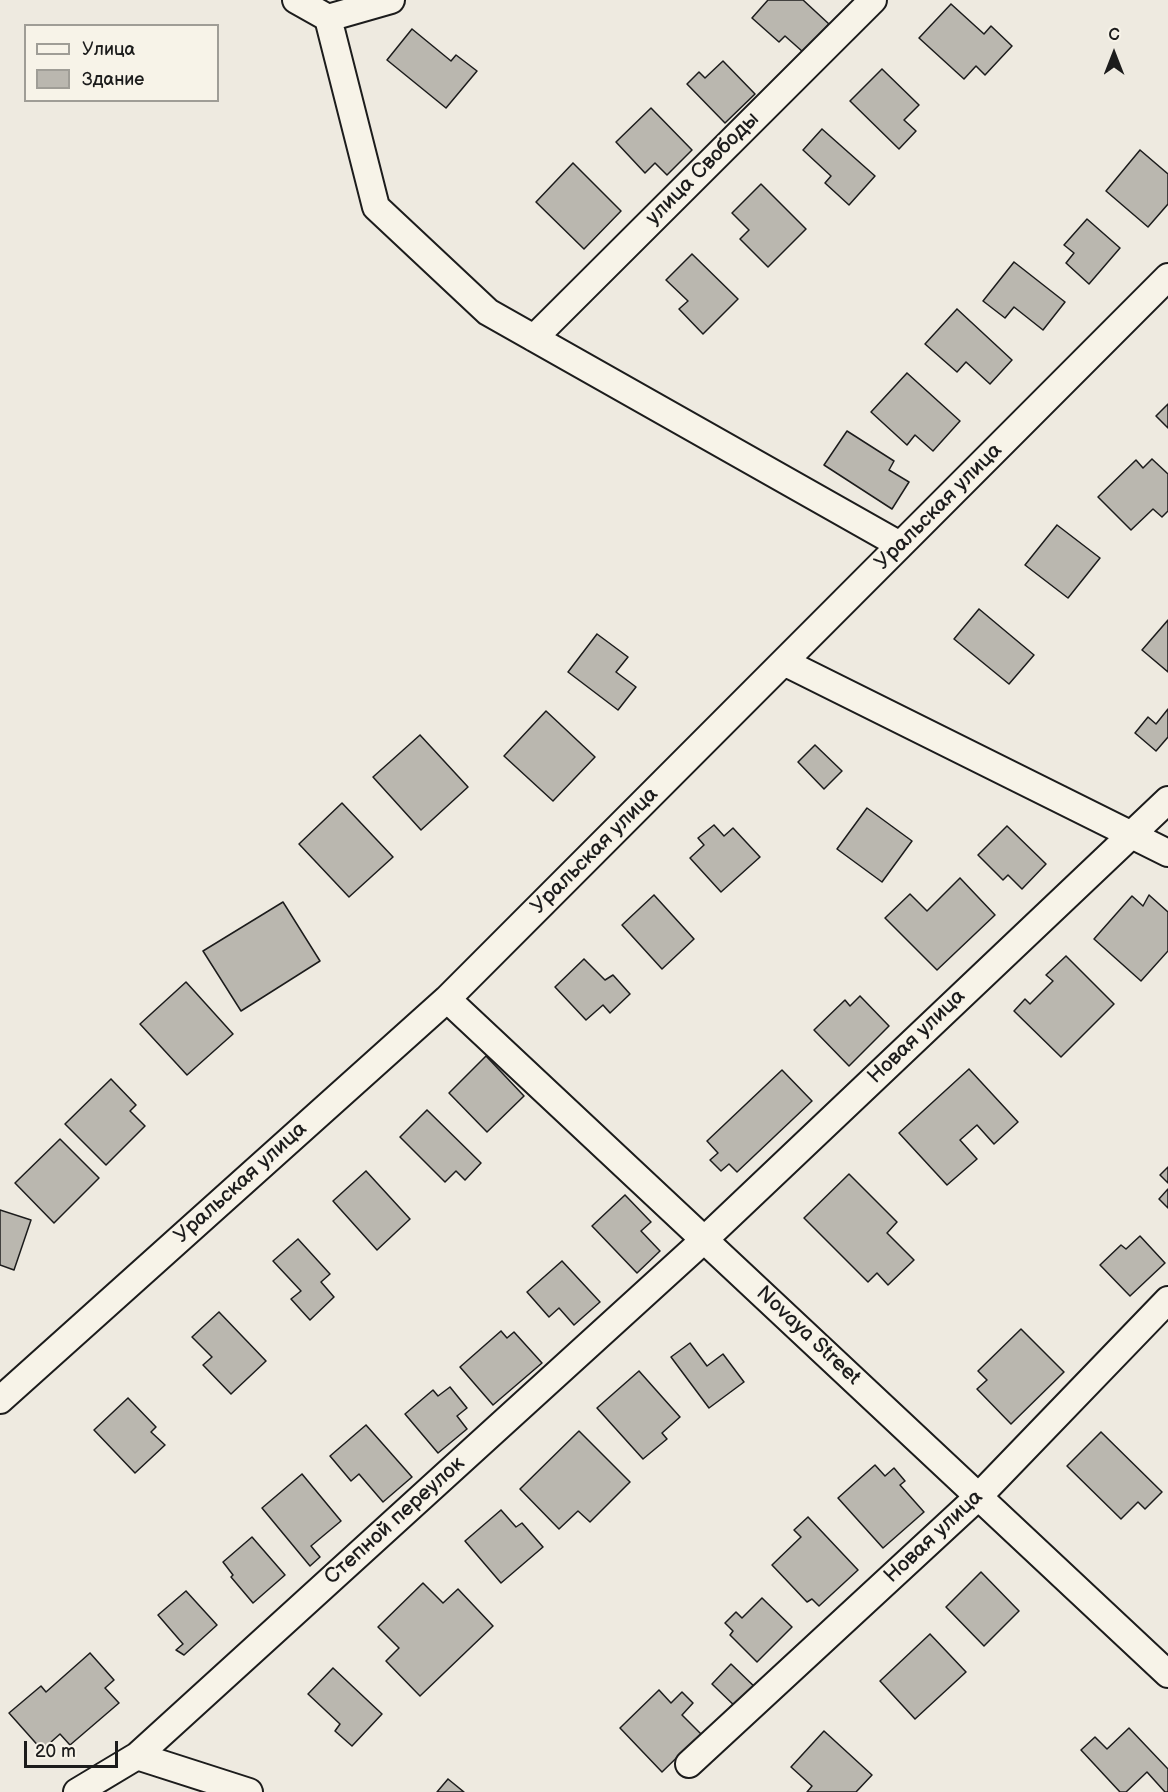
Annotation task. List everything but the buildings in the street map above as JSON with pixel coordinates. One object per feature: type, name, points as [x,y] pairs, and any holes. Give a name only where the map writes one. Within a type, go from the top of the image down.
[{"type":"street","points":[[296,0],[328,18],[391,0]]},
{"type":"street","name":"улица Свободы","points":[[534,338],[873,0]]},
{"type":"street","points":[[328,18],[376,207],[488,312],[900,545]]},
{"type":"street","name":"Уральская улица","points":[[0,1400],[447,999],[1168,278]]},
{"type":"street","points":[[784,662],[1168,853]]},
{"type":"street","name":"Новая улица","points":[[705,1239],[1168,800]]},
{"type":"street","name":"Novaya Street","points":[[447,999],[1168,1674]]},
{"type":"street","name":"Степной переулок","points":[[77,1792],[137,1756],[705,1239]]},
{"type":"street","name":"Новая улица","points":[[689,1764],[979,1496],[1168,1300]]},
{"type":"street","points":[[137,1756],[249,1792]]}]
